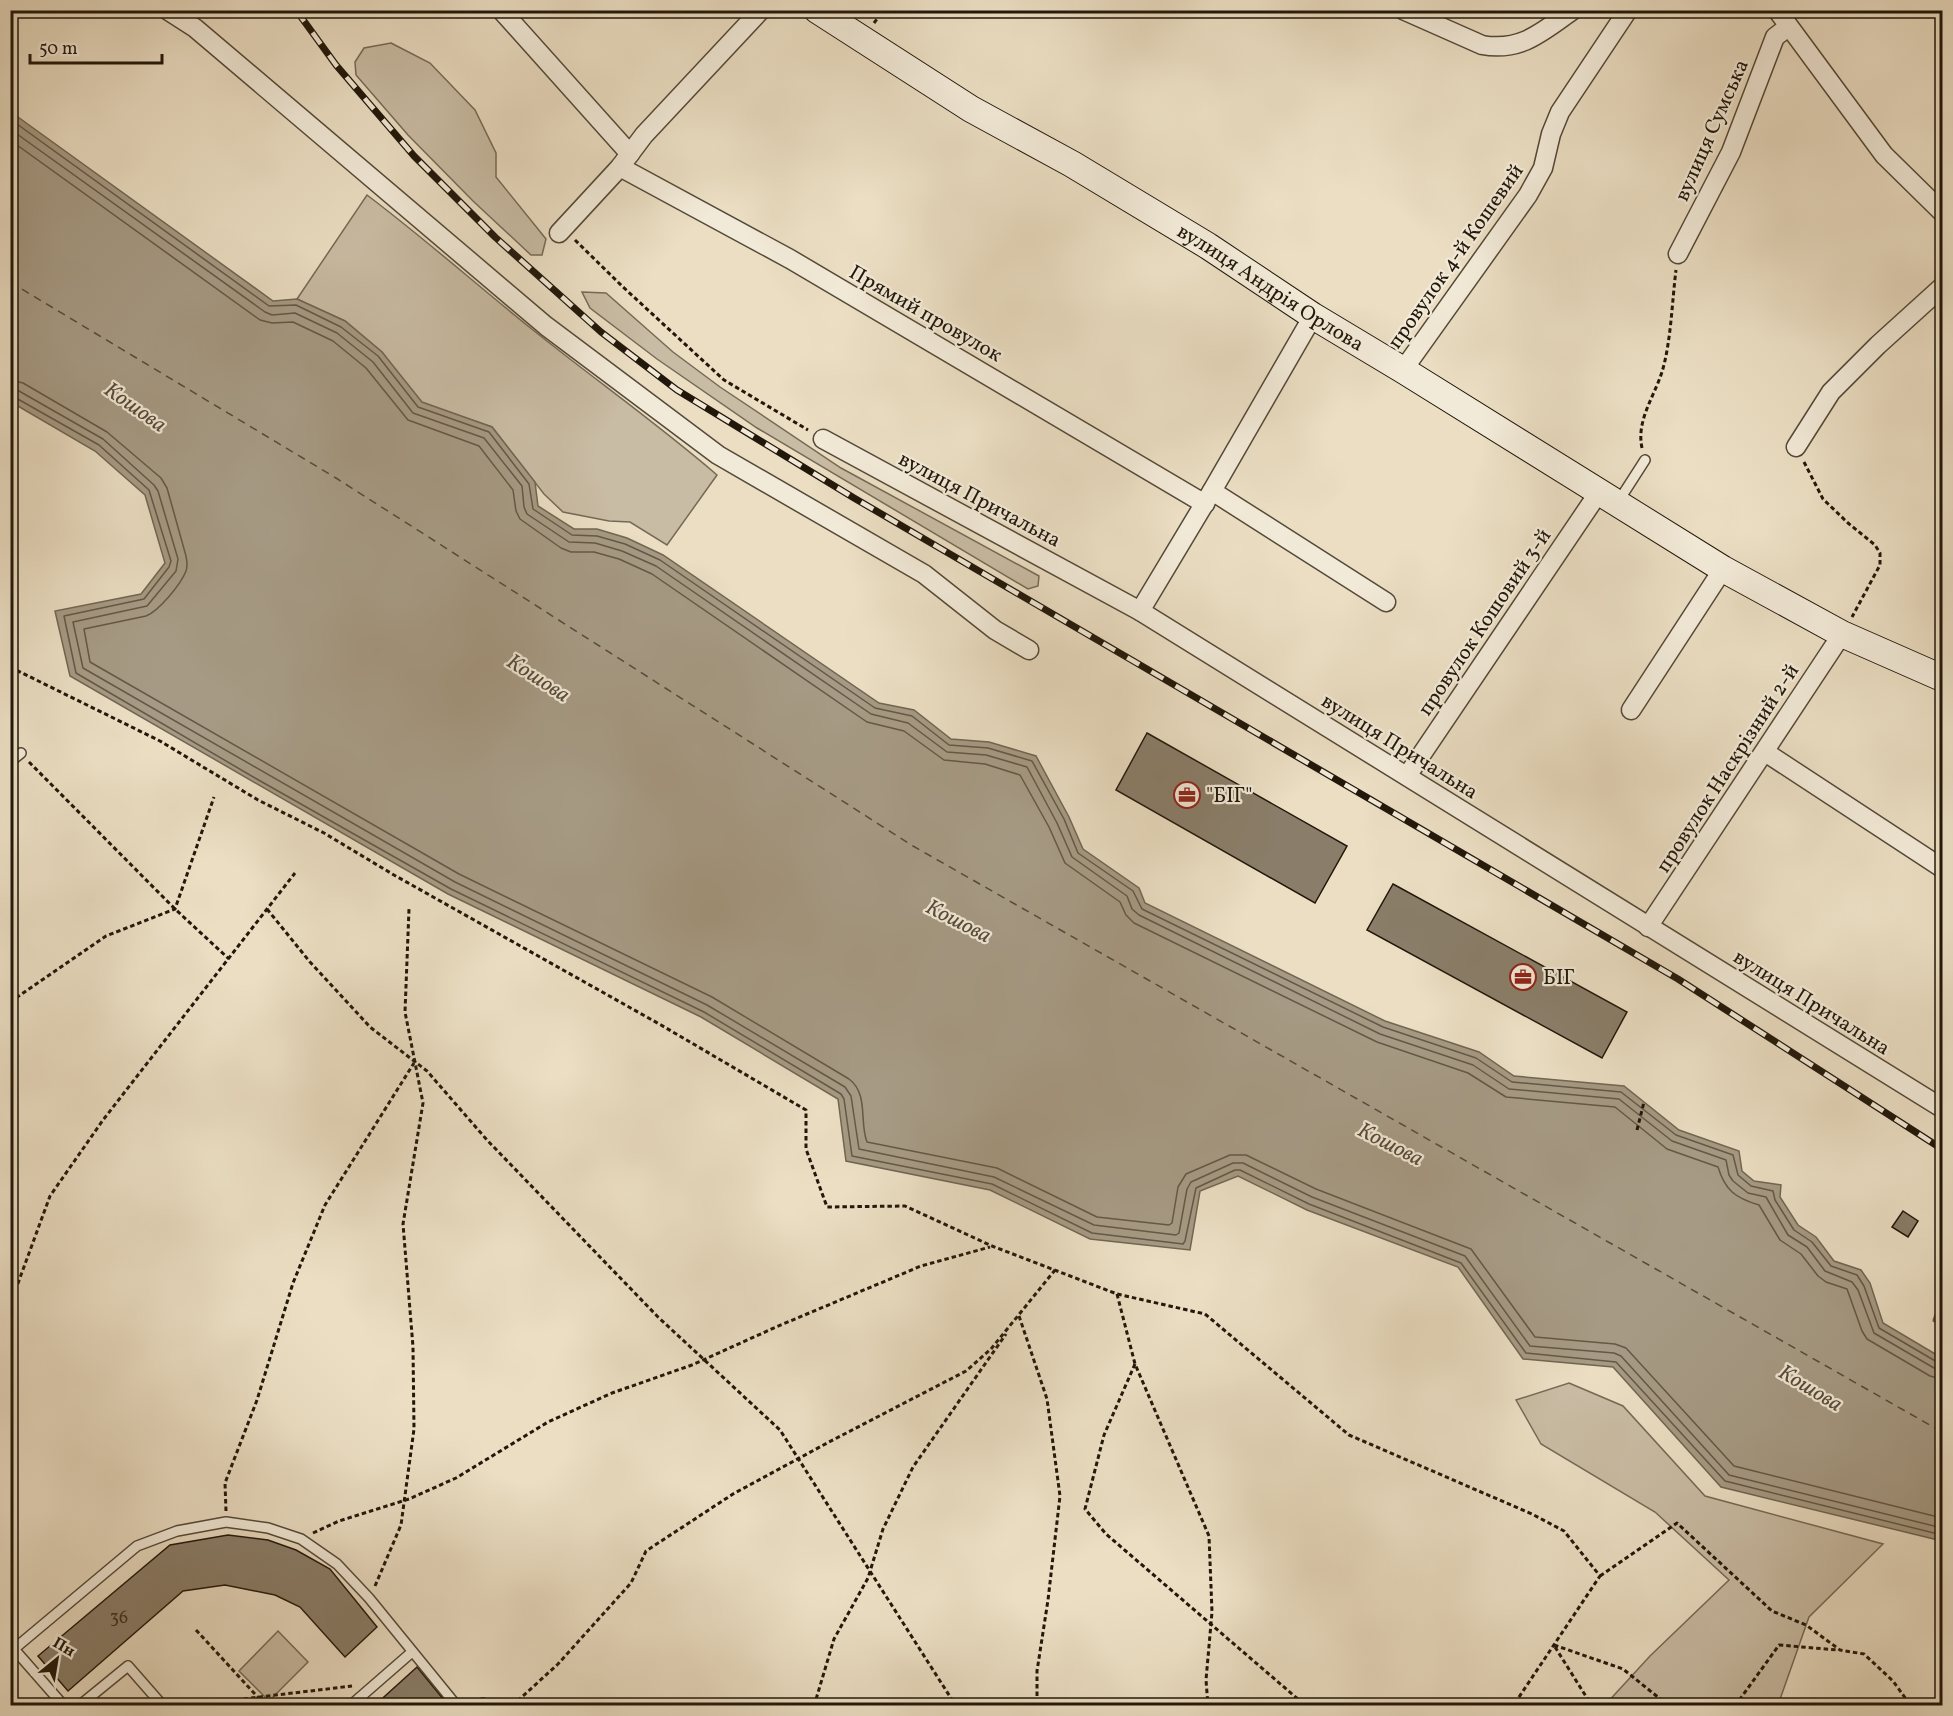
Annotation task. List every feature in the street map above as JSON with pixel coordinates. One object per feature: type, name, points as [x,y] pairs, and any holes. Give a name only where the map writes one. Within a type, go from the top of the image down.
[{"type":"street","points":[[166,10],[195,28],[546,326],[718,455],[924,574],[995,630],[1029,650]]},
{"type":"street","name":"Прямий провулок","points":[[501,10],[625,161],[790,259],[1209,498],[1386,602]]},
{"type":"street","points":[[561,231],[625,161],[644,135],[761,10]]},
{"type":"street","name":"вулиця Андрія Орлова","points":[[817,10],[971,109],[1072,164],[1208,246],[1313,316],[1723,569],[1842,634],[1942,678]]},
{"type":"street","points":[[1403,10],[1482,45],[1496,47],[1507,47],[1530,38],[1573,10]]},
{"type":"street","name":"провулок 4-й Кошевий","points":[[1403,370],[1528,195],[1543,168],[1557,117],[1628,10]]},
{"type":"street","points":[[1777,10],[1884,155],[1942,212]]},
{"type":"street","name":"вулиця Сумська","points":[[1678,254],[1731,152],[1775,37],[1788,27]]},
{"type":"street","points":[[1796,447],[1831,392],[1878,345],[1942,287]]},
{"type":"street","points":[[1140,611],[1209,498],[1313,316]]},
{"type":"street","name":"вулиця Причальна","points":[[823,439],[1140,611],[1942,1108]]},
{"type":"street","name":"провулок Кошовий 3-й","points":[[1407,776],[1608,498]]},
{"type":"street","points":[[1631,710],[1723,569]]},
{"type":"street","name":"провулок Наскрізний 2-й","points":[[1648,927],[1842,634]]},
{"type":"street","points":[[1765,752],[1942,868]]},
{"type":"lane","points":[[1608,498],[1645,460]]},
{"type":"lane","points":[[10,762],[21,753]]},
{"type":"lane","points":[[63,1706],[12,1647],[137,1546],[177,1531],[226,1522],[268,1528],[301,1539],[337,1564],[369,1598],[458,1706]]},
{"type":"lane","points":[[350,1706],[412,1652]]},
{"type":"lane","points":[[79,1706],[128,1666],[164,1706]]},
{"type":"lane","points":[[480,1706],[483,1703],[485,1706]]},
{"type":"path","points":[[561,231],[724,380],[823,439]]},
{"type":"path","points":[[1645,460],[1640,438],[1646,412],[1662,372],[1678,254]]},
{"type":"path","points":[[1796,447],[1823,499],[1875,544],[1880,553],[1880,565],[1842,634]]},
{"type":"path","points":[[10,668],[160,741],[258,800],[324,833],[806,1110],[806,1149],[827,1207],[905,1206],[992,1246],[1117,1294],[1205,1314],[1349,1436],[1532,1514],[1564,1531],[1600,1576]]},
{"type":"path","points":[[21,753],[175,909],[228,958]]},
{"type":"path","points":[[10,1002],[106,936],[175,909],[214,797]]},
{"type":"path","points":[[10,1305],[50,1196],[103,1120],[295,873]]},
{"type":"path","points":[[267,909],[310,962],[370,1028],[427,1071],[487,1140],[658,1317],[780,1430],[956,1706]]},
{"type":"path","points":[[369,1598],[402,1525],[414,1429],[413,1347],[403,1224],[423,1103],[405,1012],[408,909]]},
{"type":"path","points":[[226,1522],[225,1483],[257,1400],[292,1283],[325,1205],[414,1061]]},
{"type":"path","points":[[1637,1130],[1644,1102]]},
{"type":"path","points":[[301,1539],[339,1521],[405,1500],[456,1478],[548,1422],[612,1393],[704,1360],[921,1266],[992,1246]]},
{"type":"path","points":[[512,1706],[558,1664],[631,1583],[646,1551],[733,1494],[966,1371],[991,1349],[1055,1270]]},
{"type":"path","points":[[1117,1294],[1135,1364],[1209,1536],[1211,1624],[1206,1680],[1208,1706]]},
{"type":"path","points":[[814,1706],[834,1639],[870,1572],[883,1529],[913,1467],[1019,1316]]},
{"type":"path","points":[[1019,1316],[1047,1399],[1060,1496],[1037,1671],[1037,1706]]},
{"type":"path","points":[[1135,1364],[1104,1435],[1085,1509],[1106,1534],[1306,1706]]},
{"type":"path","points":[[1513,1706],[1600,1576],[1677,1523],[1772,1611],[1806,1625],[1840,1650]]},
{"type":"path","points":[[196,1630],[266,1706]]},
{"type":"path","points":[[1554,1645],[1592,1706]]},
{"type":"path","points":[[1554,1645],[1623,1669],[1670,1706]]},
{"type":"path","points":[[1735,1706],[1779,1645],[1864,1654],[1893,1681],[1911,1706]]},
{"type":"path","points":[[184,1706],[377,1683]]},
{"type":"shaded area","points":[[391,43],[430,63],[475,110],[496,153],[496,177],[546,239],[542,255],[531,255],[473,201],[408,135],[356,75],[355,62],[364,48]]},
{"type":"shaded area","points":[[367,195],[717,475],[667,545],[630,522],[609,521],[563,512],[544,494],[492,427],[420,403],[382,352],[345,321],[297,299]]},
{"type":"shaded area","points":[[582,292],[606,293],[673,352],[720,387],[841,468],[1039,576],[1038,586],[1028,589],[757,428],[657,359],[590,308]]},
{"type":"shaded area","points":[[1569,1383],[1623,1406],[1705,1496],[1883,1544],[1809,1617],[1778,1705],[1605,1705],[1650,1656],[1729,1580],[1655,1512],[1541,1444],[1516,1400]]},
{"type":"shaded area","points":[[278,1631],[308,1662],[269,1701],[239,1671]]},
{"type":"water","name":"Кошова","points":[[11,112],[273,301],[297,299],[345,321],[382,352],[422,402],[492,427],[535,482],[538,506],[574,529],[597,529],[627,538],[663,555],[879,703],[914,710],[951,739],[989,742],[1036,756],[1069,817],[1083,849],[1139,888],[1145,903],[1385,1021],[1479,1052],[1514,1076],[1624,1086],[1679,1130],[1739,1151],[1742,1171],[1754,1181],[1781,1185],[1780,1197],[1798,1225],[1816,1237],[1834,1261],[1861,1270],[1870,1283],[1883,1323],[1942,1358],[1942,1541],[1721,1487],[1613,1367],[1523,1359],[1458,1267],[1307,1210],[1238,1176],[1200,1191],[1190,1250],[1090,1239],[990,1190],[846,1161],[838,1099],[701,1017],[448,894],[70,676],[55,611],[141,594],[165,563],[145,495],[95,451],[11,402]]},
{"type":"building","points":[[1147,733],[1347,846],[1315,903],[1116,790]]},
{"type":"building","points":[[1393,884],[1627,1012],[1602,1058],[1367,930]]},
{"type":"building","points":[[1903,1211],[1918,1221],[1908,1237],[1892,1227]]},
{"type":"building","points":[[228,1535],[268,1540],[296,1550],[330,1569],[377,1627],[345,1657],[300,1607],[275,1595],[225,1585],[183,1591],[68,1691],[38,1656],[170,1545]]},
{"type":"building","points":[[417,1667],[444,1700],[438,1706],[374,1706]]},
{"type":"waterway","points":[[1935,1320],[1942,1301]]},
{"type":"ferry route","points":[[10,282],[336,478],[913,846],[1942,1432]]},
{"type":"railway","points":[[296,10],[336,65],[414,156],[495,237],[601,332],[677,390],[854,498],[1678,979],[1942,1149]]},
{"type":"place","name":"\"БІГ\"","points":[[1187,795]]},
{"type":"place","name":"БІГ","points":[[1523,977]]}]
